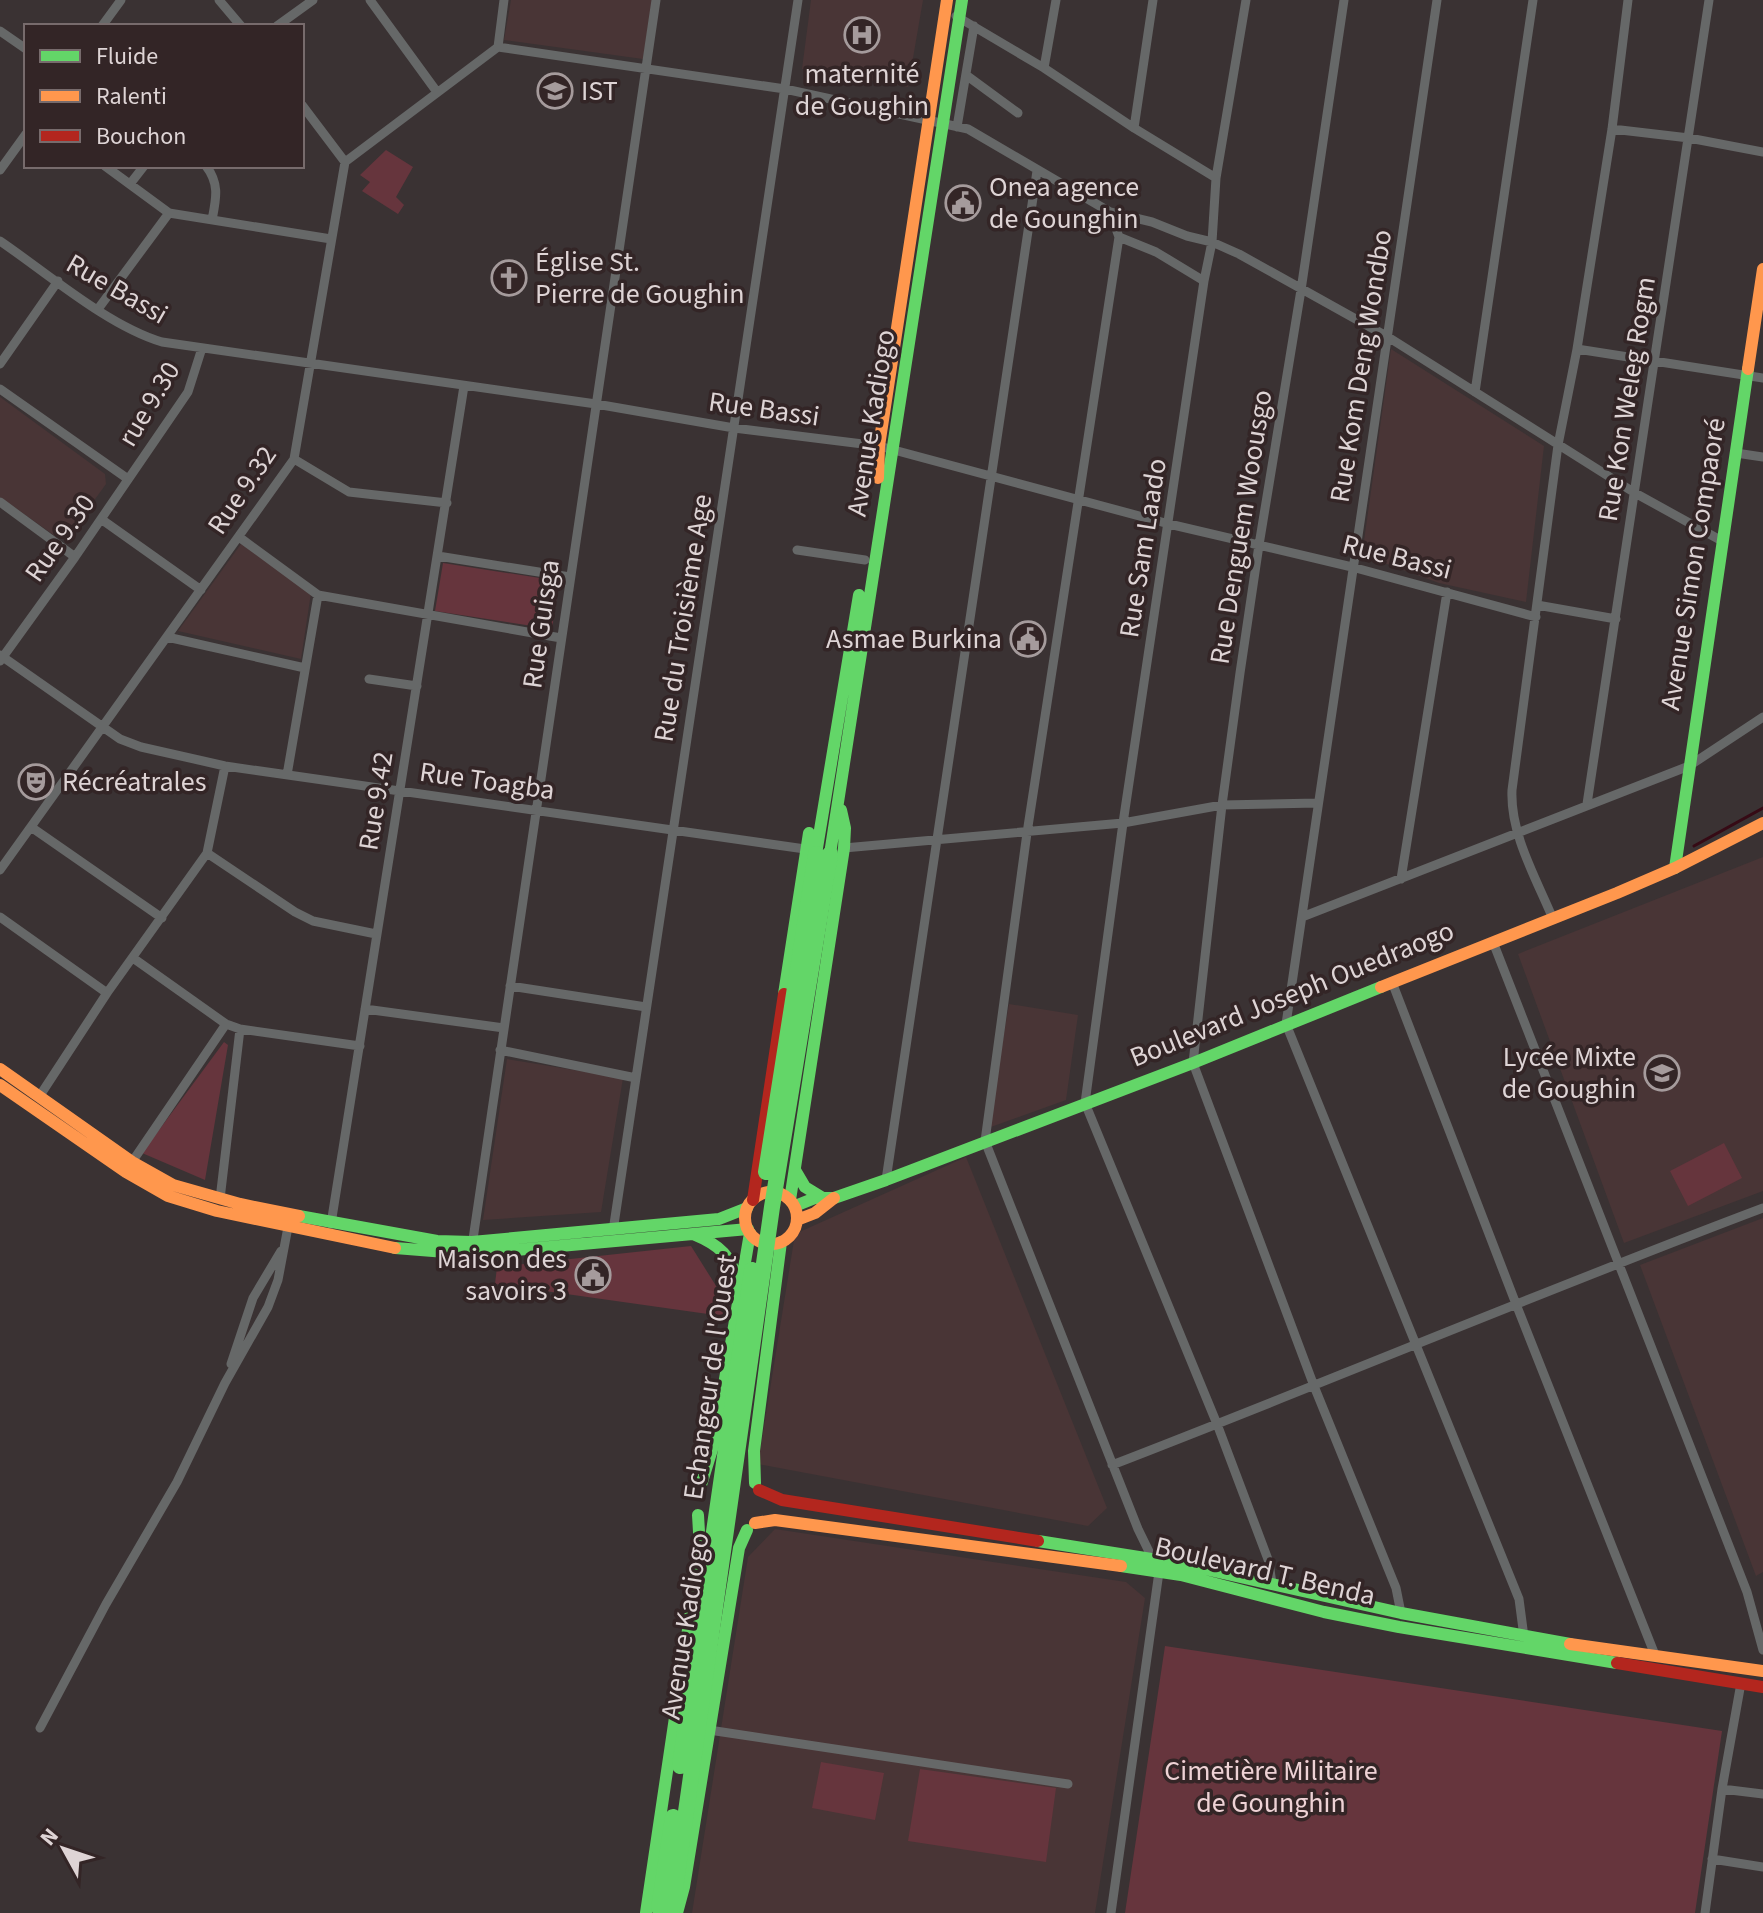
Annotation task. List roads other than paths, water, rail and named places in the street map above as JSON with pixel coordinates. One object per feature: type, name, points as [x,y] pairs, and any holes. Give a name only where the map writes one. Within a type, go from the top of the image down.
[{"type":"main road","name":"Avenue Kadiogo","points":[[831,803],[885,448],[942,123],[957,14],[962,0]]},
{"type":"main road","name":"Avenue Simon Compaoré","points":[[1675,868],[1736,453],[1755,377],[1763,269]]},
{"type":"main road","name":"Avenue Kadiogo","points":[[664,1912],[688,1786],[865,560],[878,504],[885,448]]},
{"type":"main road","points":[[664,1912],[700,1549],[696,1500],[714,1443],[749,1231],[746,1219],[824,851],[845,828],[831,803]]},
{"type":"main road","name":"Boulevard Joseph Ouedraogo","points":[[794,1209],[815,1213],[828,1198],[886,1180],[1193,1063],[1675,868],[1763,823]]},
{"type":"main road","points":[[612,1235],[749,1231],[764,1243],[781,1242],[792,1233],[824,851]]},
{"type":"main road","name":"Echangeur de l'Ouest","points":[[664,1912],[703,1599],[824,851]]},
{"type":"main road","points":[[0,1069],[132,1162],[173,1185],[331,1224],[472,1248]]},
{"type":"main road","points":[[0,1085],[146,1185],[168,1196],[217,1211],[398,1249],[472,1248],[612,1235],[719,1219],[768,1192],[776,1192],[794,1209]]},
{"type":"main road","points":[[795,1170],[805,1187],[828,1198]]},
{"type":"main road","points":[[693,1234],[722,1248],[729,1256],[735,1265],[739,1296]]},
{"type":"main road","points":[[664,1912],[684,1887],[739,1548],[762,1503],[754,1451],[781,1242]]},
{"type":"main road","points":[[701,1485],[713,1474],[728,1470],[743,1473],[757,1486]]},
{"type":"main road","name":"Boulevard T. Benda","points":[[757,1486],[782,1500],[1272,1584],[1524,1637],[1760,1667]]},
{"type":"main road","points":[[698,1515],[706,1527],[719,1534],[733,1535],[751,1527]]},
{"type":"main road","name":"Boulevard T. Benda","points":[[751,1527],[775,1520],[1156,1566],[1399,1627],[1763,1687]]},
{"type":"street","points":[[103,24],[121,0]]},
{"type":"street","points":[[219,0],[239,24]]},
{"type":"street","points":[[280,24],[313,0]]},
{"type":"street","points":[[370,0],[437,92]]},
{"type":"street","points":[[498,47],[504,0]]},
{"type":"street","name":"Rue Guisga","points":[[472,1248],[656,0]]},
{"type":"street","name":"Rue du Troisième Age","points":[[612,1235],[798,0]]},
{"type":"street","points":[[1044,68],[1056,0]]},
{"type":"street","points":[[1134,128],[1153,0]]},
{"type":"street","name":"Rue Sam Laado","points":[[1085,1103],[1123,823],[1212,242],[1216,178],[1246,0]]},
{"type":"street","name":"Rue Denguem Woousgo","points":[[1193,1063],[1222,805],[1344,0]]},
{"type":"street","name":"Rue Kom Deng Wondbo","points":[[1286,1024],[1437,0]]},
{"type":"street","points":[[1475,392],[1533,0]]},
{"type":"street","points":[[1553,919],[1517,832],[1512,790],[1558,445],[1577,349],[1612,129],[1628,0]]},
{"type":"street","name":"Rue Kon Weleg Rogm","points":[[1587,804],[1709,0]]},
{"type":"street","points":[[942,123],[966,75],[957,14]]},
{"type":"street","points":[[957,14],[1216,178]]},
{"type":"street","points":[[0,31],[24,48]]},
{"type":"street","points":[[304,108],[345,162],[498,47],[785,89],[942,123],[983,136],[1110,212],[1152,222],[1239,254],[1388,337],[1635,493],[1722,541]]},
{"type":"street","points":[[966,75],[1018,113]]},
{"type":"street","points":[[1612,129],[1689,138],[1763,152]]},
{"type":"street","points":[[0,170],[24,137]]},
{"type":"street","name":"Rue 9.32","points":[[1,868],[294,459],[345,162]]},
{"type":"street","points":[[108,168],[169,213],[331,239]]},
{"type":"street","points":[[130,184],[142,168]]},
{"type":"street","points":[[207,168],[218,189],[212,220]]},
{"type":"street","points":[[886,1180],[1037,171]]},
{"type":"street","points":[[1110,212],[1119,237],[1076,500],[985,1141],[1112,1465],[1156,1566],[1111,1913]]},
{"type":"street","points":[[98,309],[169,213]]},
{"type":"street","points":[[1119,237],[1156,252],[1204,281]]},
{"type":"street","name":"Rue Bassi","points":[[0,241],[143,337],[596,404],[734,428],[885,448],[1536,617]]},
{"type":"street","points":[[0,364],[58,281]]},
{"type":"street","name":"rue 9.30","points":[[128,479],[188,392],[202,348]]},
{"type":"street","points":[[1577,349],[1755,377]]},
{"type":"street","name":"Rue 9.42","points":[[331,1224],[464,386]]},
{"type":"street","points":[[0,389],[128,479]]},
{"type":"street","points":[[1736,453],[1763,457]]},
{"type":"street","points":[[294,459],[349,492],[447,503]]},
{"type":"street","name":"Rue 9.30","points":[[1,658],[128,479]]},
{"type":"street","points":[[0,502],[75,557]]},
{"type":"street","points":[[101,519],[201,590]]},
{"type":"street","points":[[239,537],[318,595],[561,638]]},
{"type":"street","points":[[797,550],[865,560]]},
{"type":"street","points":[[438,556],[570,577]]},
{"type":"street","points":[[1401,879],[1447,592]]},
{"type":"street","points":[[287,775],[318,595]]},
{"type":"street","points":[[1537,605],[1616,619]]},
{"type":"street","points":[[167,637],[305,668]]},
{"type":"street","name":"Rue Toagba","points":[[1,658],[102,729],[141,747],[225,766],[824,851],[1123,823],[1222,805],[1317,803]]},
{"type":"street","points":[[369,679],[417,686]]},
{"type":"street","points":[[1302,917],[1689,766],[1763,717]]},
{"type":"street","points":[[39,1097],[107,993],[207,853],[225,766]]},
{"type":"street","points":[[31,827],[162,918]]},
{"type":"street","points":[[207,853],[313,921],[376,934]]},
{"type":"street","points":[[0,917],[107,993]]},
{"type":"street","points":[[1493,942],[1747,1592],[1763,1650]]},
{"type":"street","points":[[133,958],[226,1024],[240,1029],[360,1046]]},
{"type":"street","points":[[1392,982],[1655,1655]]},
{"type":"street","points":[[510,986],[646,1007]]},
{"type":"street","points":[[365,1009],[504,1028]]},
{"type":"street","points":[[132,1162],[226,1024]]},
{"type":"street","points":[[1286,1024],[1519,1599],[1524,1637]]},
{"type":"street","points":[[220,1199],[240,1029]]},
{"type":"street","points":[[500,1050],[636,1078]]},
{"type":"street","points":[[1193,1063],[1314,1386],[1396,1588],[1401,1613]]},
{"type":"street","points":[[1085,1103],[1217,1424],[1269,1562],[1272,1584]]},
{"type":"street","points":[[1112,1465],[1763,1208]]},
{"type":"street","points":[[40,1728],[197,1444],[225,1383],[268,1307],[278,1280],[288,1227]]},
{"type":"street","points":[[225,1383],[253,1298],[285,1244]]},
{"type":"street","points":[[1705,1913],[1740,1684],[1760,1667]]},
{"type":"street","points":[[709,1730],[1068,1784]]},
{"type":"street","points":[[1722,1789],[1763,1794]]},
{"type":"street","points":[[1712,1859],[1763,1867]]},
{"type":"waterway","points":[[1694,846],[1763,808]]},
{"type":"place","name":"maternité de Goughin","points":[[862,35]]},
{"type":"place","name":"IST","points":[[555,91]]},
{"type":"place","name":"Onea agence de Gounghin","points":[[963,203]]},
{"type":"place","name":"Église St. Pierre de Goughin","points":[[509,278]]},
{"type":"place","name":"Asmae Burkina","points":[[1028,639]]},
{"type":"place","name":"Récréatrales","points":[[36,782]]},
{"type":"place","name":"Lycée Mixte de Goughin","points":[[1662,1073]]},
{"type":"place","name":"Maison des savoirs 3","points":[[593,1275]]},
{"type":"park label","name":"Cimetière Militaire de Gounghin","points":[[1271,1787]]}]
